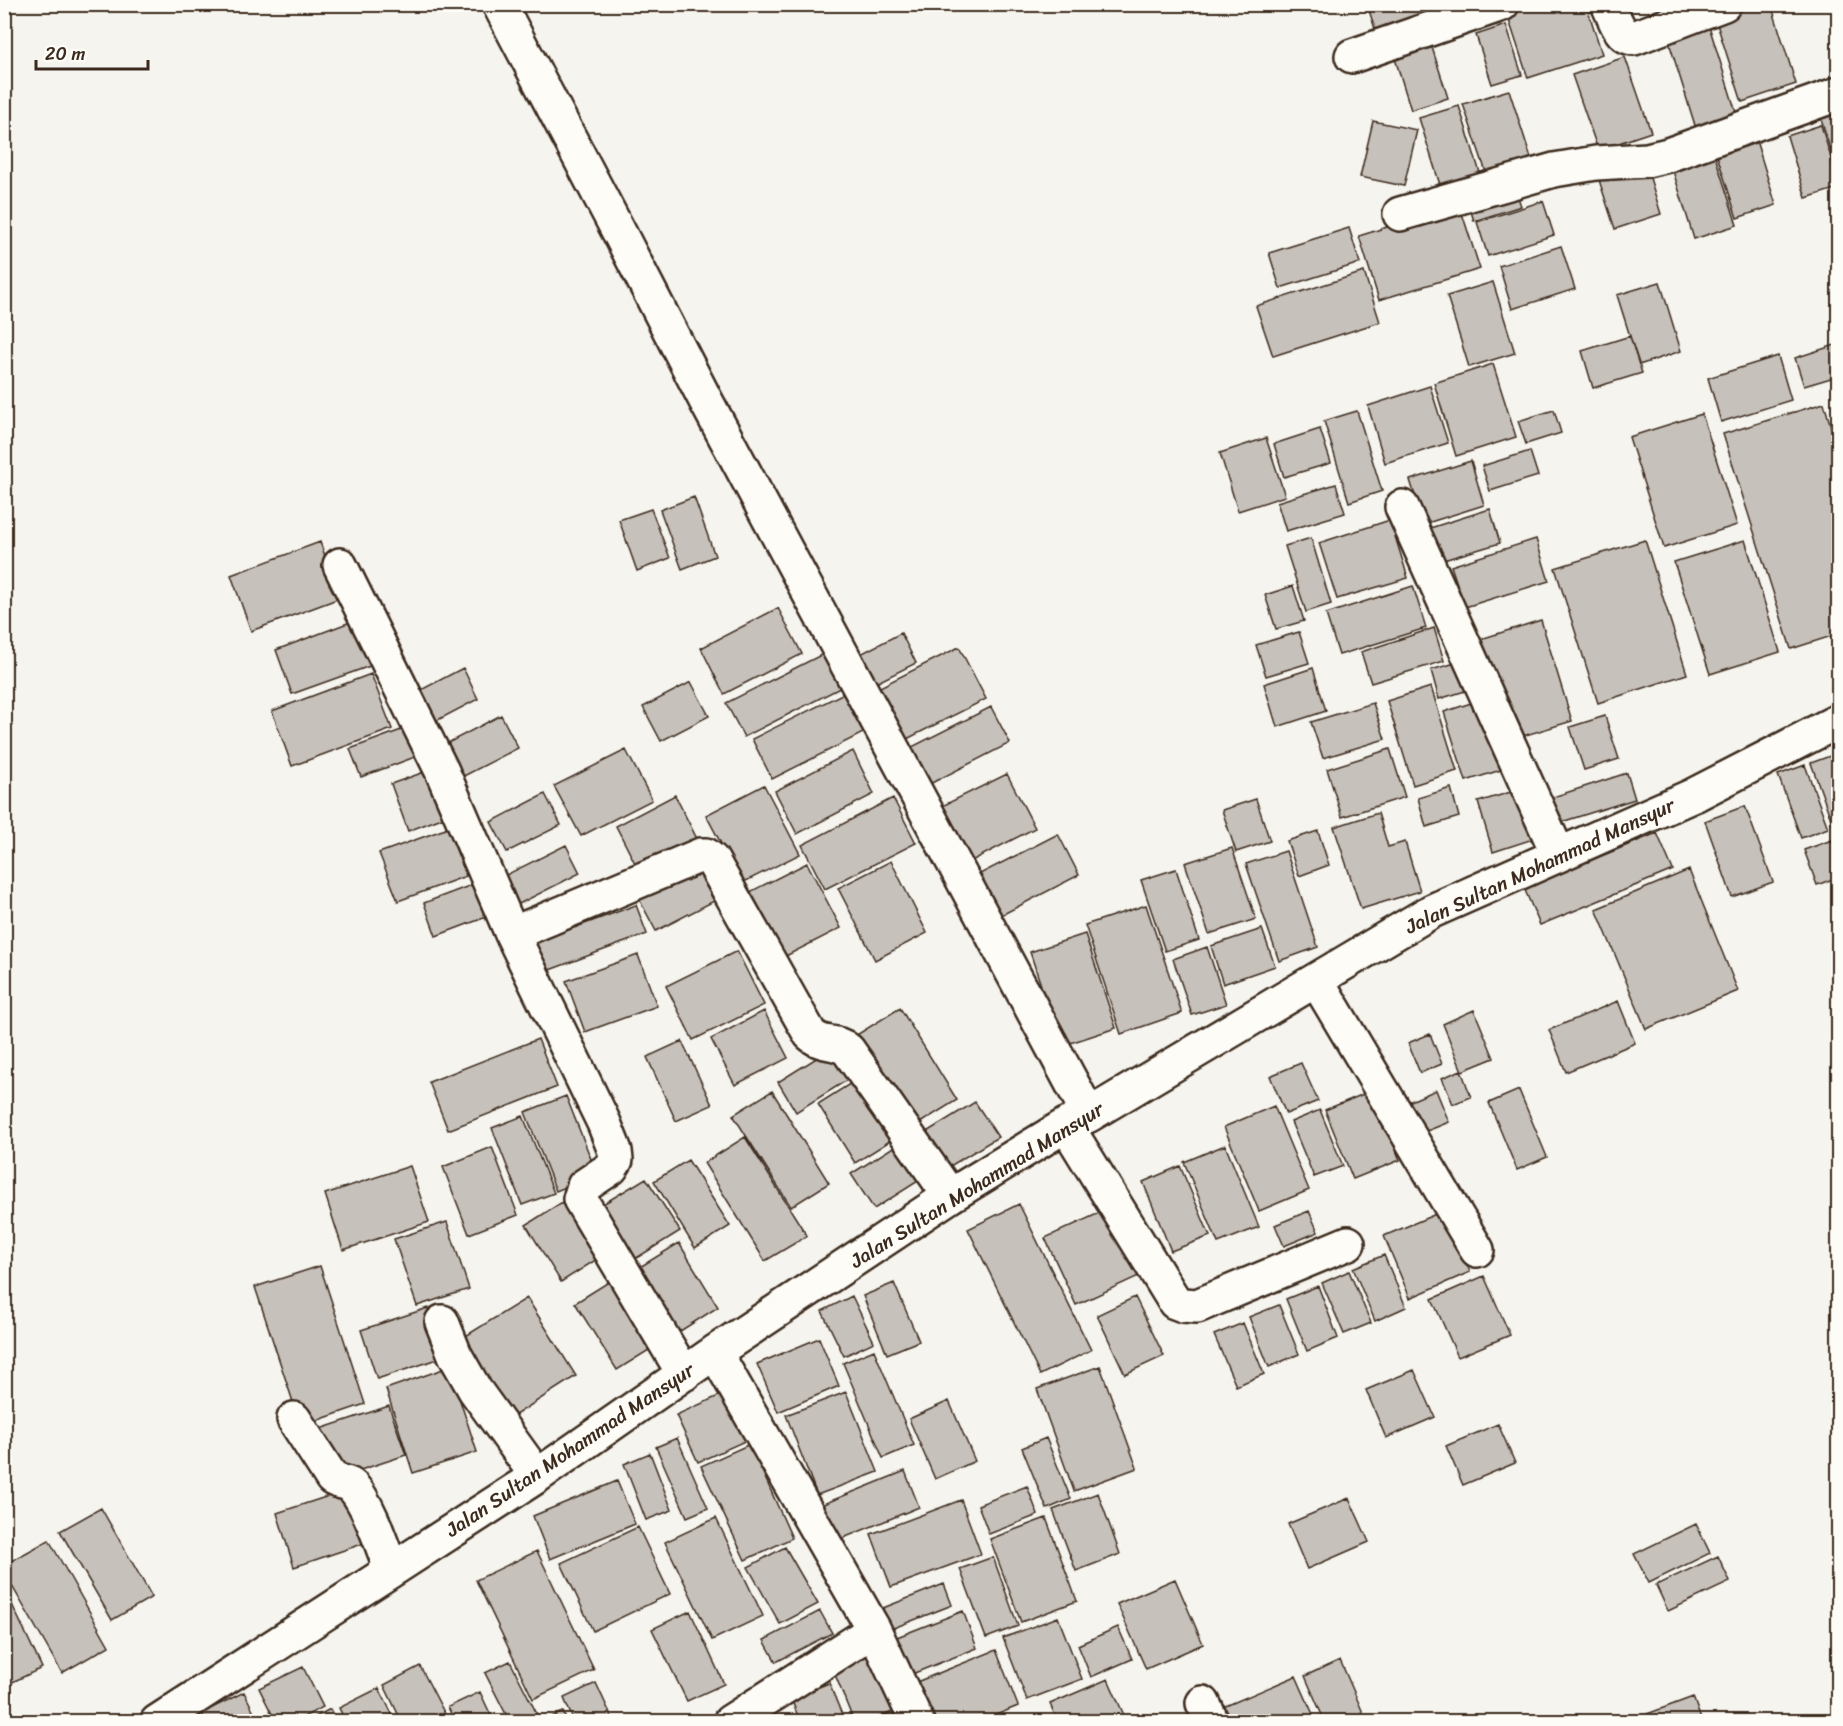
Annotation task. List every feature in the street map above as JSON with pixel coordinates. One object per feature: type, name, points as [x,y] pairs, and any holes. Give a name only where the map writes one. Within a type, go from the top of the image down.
[{"type":"street","points":[[498,4],[621,236],[1077,1120],[1175,1302],[1197,1306],[1348,1244]]},
{"type":"street","points":[[1352,56],[1502,4]]},
{"type":"street","points":[[1608,4],[1623,35],[1634,38],[1724,4]]},
{"type":"street","points":[[1400,214],[1554,170],[1596,163],[1647,160],[1668,155],[1839,94]]},
{"type":"street","points":[[1402,507],[1551,857]]},
{"type":"street","points":[[340,565],[442,771],[512,934],[599,1113],[615,1151],[616,1160],[611,1168],[584,1186],[580,1199],[684,1374]]},
{"type":"street","name":"Jalan Sultan Mohammad Mansyur","points":[[157,1722],[190,1712],[392,1569],[537,1476],[715,1352],[950,1196],[1077,1120],[1317,981],[1432,911],[1694,795],[1839,721]]},
{"type":"street","points":[[512,934],[701,855],[706,855],[712,860],[810,1034],[817,1041],[842,1045],[848,1050],[950,1196]]},
{"type":"street","points":[[1317,981],[1477,1250]]},
{"type":"street","points":[[442,1322],[455,1355],[475,1390],[537,1476]]},
{"type":"street","points":[[715,1352],[874,1630],[917,1722]]},
{"type":"street","points":[[294,1419],[332,1478],[336,1482],[347,1483],[353,1488],[364,1505],[392,1569]]},
{"type":"street","points":[[730,1722],[874,1630]]},
{"type":"building","points":[[1367,4],[1448,4],[1449,9],[1376,32]]},
{"type":"building","points":[[1526,4],[1586,4],[1602,54],[1528,78],[1506,11]]},
{"type":"building","points":[[1757,4],[1771,4],[1796,84],[1742,102],[1715,18]]},
{"type":"building","points":[[1506,25],[1522,75],[1492,84],[1476,35]]},
{"type":"building","points":[[1709,26],[1740,125],[1699,138],[1668,39]]},
{"type":"building","points":[[1430,41],[1448,98],[1411,110],[1393,52]]},
{"type":"building","points":[[1625,57],[1651,132],[1598,150],[1572,75]]},
{"type":"building","points":[[1509,90],[1533,164],[1488,178],[1463,104]]},
{"type":"building","points":[[1838,103],[1838,175],[1818,109]]},
{"type":"building","points":[[1459,106],[1481,176],[1441,188],[1419,118]]},
{"type":"building","points":[[1373,121],[1417,130],[1404,186],[1360,177]]},
{"type":"building","points":[[1821,125],[1838,181],[1838,188],[1806,198],[1787,136]]},
{"type":"building","points":[[1754,134],[1776,205],[1737,218],[1714,146]]},
{"type":"building","points":[[1712,147],[1737,225],[1694,239],[1670,161]]},
{"type":"building","points":[[1646,165],[1661,214],[1615,229],[1599,180]]},
{"type":"building","points":[[1513,183],[1521,206],[1474,221],[1467,198]]},
{"type":"building","points":[[1543,201],[1554,235],[1488,256],[1477,222]]},
{"type":"building","points":[[1459,204],[1480,269],[1379,300],[1359,236]]},
{"type":"building","points":[[1349,228],[1360,263],[1280,288],[1269,253]]},
{"type":"building","points":[[1561,246],[1575,289],[1512,309],[1499,266]]},
{"type":"building","points":[[1364,272],[1380,322],[1273,356],[1256,306]]},
{"type":"building","points":[[1493,282],[1515,353],[1469,367],[1447,296]]},
{"type":"building","points":[[1660,282],[1681,351],[1639,365],[1617,295]]},
{"type":"building","points":[[1630,336],[1642,373],[1593,388],[1582,351]]},
{"type":"building","points":[[1838,344],[1838,376],[1804,386],[1795,358]]},
{"type":"building","points":[[1778,356],[1791,400],[1721,422],[1708,378]]},
{"type":"building","points":[[1493,364],[1516,437],[1456,456],[1434,383]]},
{"type":"building","points":[[1430,386],[1448,443],[1385,463],[1368,406]]},
{"type":"building","points":[[1824,403],[1838,451],[1838,634],[1791,649],[1723,434]]},
{"type":"building","points":[[1554,410],[1561,433],[1526,444],[1518,421]]},
{"type":"building","points":[[1357,411],[1382,491],[1349,502],[1324,421]]},
{"type":"building","points":[[1702,414],[1737,525],[1664,548],[1629,437]]},
{"type":"building","points":[[1320,429],[1331,463],[1284,477],[1274,444]]},
{"type":"building","points":[[1266,438],[1285,496],[1238,511],[1220,453]]},
{"type":"building","points":[[1530,451],[1538,476],[1490,491],[1482,466]]},
{"type":"building","points":[[1471,461],[1484,505],[1424,524],[1410,480]]},
{"type":"building","points":[[1336,484],[1345,513],[1286,531],[1277,502]]},
{"type":"building","points":[[694,497],[715,556],[682,569],[660,510]]},
{"type":"building","points":[[651,509],[670,558],[637,571],[619,520]]},
{"type":"building","points":[[1490,509],[1500,543],[1437,562],[1427,529]]},
{"type":"building","points":[[1390,520],[1408,578],[1337,599],[1319,543]]},
{"type":"building","points":[[1311,538],[1331,604],[1306,612],[1285,546]]},
{"type":"building","points":[[1536,539],[1549,581],[1465,607],[1451,566]]},
{"type":"building","points":[[1645,540],[1687,674],[1598,703],[1555,568]]},
{"type":"building","points":[[1745,540],[1780,652],[1710,674],[1674,562]]},
{"type":"building","points":[[320,542],[340,598],[251,631],[231,575]]},
{"type":"building","points":[[1293,586],[1304,621],[1276,629],[1265,595]]},
{"type":"building","points":[[1413,586],[1426,628],[1339,655],[1326,614]]},
{"type":"building","points":[[778,608],[802,654],[724,694],[701,648]]},
{"type":"building","points":[[1541,620],[1572,721],[1513,739],[1481,639]]},
{"type":"building","points":[[353,621],[370,666],[292,694],[276,650]]},
{"type":"building","points":[[1434,628],[1444,661],[1371,683],[1361,652]]},
{"type":"building","points":[[1299,632],[1309,663],[1266,676],[1256,645]]},
{"type":"building","points":[[901,633],[916,663],[864,689],[849,660]]},
{"type":"building","points":[[959,647],[986,699],[901,742],[874,690]]},
{"type":"building","points":[[823,654],[840,688],[744,737],[726,703]]},
{"type":"building","points":[[1466,660],[1475,688],[1439,699],[1431,670]]},
{"type":"building","points":[[463,668],[478,699],[434,722],[419,691]]},
{"type":"building","points":[[1313,668],[1326,711],[1277,727],[1264,684]]},
{"type":"building","points":[[371,674],[392,729],[292,766],[272,711]]},
{"type":"building","points":[[691,682],[709,716],[661,741],[643,707]]},
{"type":"building","points":[[1431,687],[1457,771],[1413,785],[1387,701]]},
{"type":"building","points":[[848,691],[869,730],[772,779],[752,739]]},
{"type":"building","points":[[1483,699],[1504,769],[1466,781],[1444,712]]},
{"type":"building","points":[[1373,703],[1385,739],[1323,758],[1311,722]]},
{"type":"building","points":[[991,707],[1010,743],[920,789],[902,752]]},
{"type":"building","points":[[501,715],[518,748],[458,779],[442,746]]},
{"type":"building","points":[[1605,716],[1619,759],[1584,770],[1570,727]]},
{"type":"building","points":[[404,729],[415,757],[361,777],[350,749]]},
{"type":"building","points":[[1390,749],[1405,797],[1342,817],[1327,769]]},
{"type":"building","points":[[626,750],[652,800],[581,836],[554,786]]},
{"type":"building","points":[[853,751],[874,794],[797,834],[775,791]]},
{"type":"building","points":[[1838,753],[1838,839],[1811,763]]},
{"type":"building","points":[[1805,765],[1828,828],[1801,838],[1778,775]]},
{"type":"building","points":[[430,770],[447,816],[408,831],[391,784]]},
{"type":"building","points":[[1627,773],[1635,799],[1555,824],[1547,799]]},
{"type":"building","points":[[1007,774],[1035,828],[962,866],[934,810]]},
{"type":"building","points":[[764,785],[800,854],[742,883],[706,815]]},
{"type":"building","points":[[1451,788],[1459,817],[1426,827],[1418,798]]},
{"type":"building","points":[[1524,788],[1539,837],[1493,852],[1478,802]]},
{"type":"building","points":[[545,794],[561,825],[507,852],[491,822]]},
{"type":"building","points":[[675,795],[698,841],[639,871],[616,826]]},
{"type":"building","points":[[893,798],[916,843],[825,889],[802,845]]},
{"type":"building","points":[[1256,799],[1270,841],[1236,852],[1222,810]]},
{"type":"building","points":[[1745,806],[1773,882],[1732,897],[1705,821]]},
{"type":"building","points":[[1378,813],[1388,847],[1405,842],[1420,891],[1361,909],[1334,827]]},
{"type":"building","points":[[448,828],[466,876],[398,901],[379,853]]},
{"type":"building","points":[[1318,831],[1329,865],[1299,876],[1287,841]]},
{"type":"building","points":[[1657,833],[1673,870],[1540,925],[1524,888]]},
{"type":"building","points":[[1058,834],[1079,875],[988,922],[968,880]]},
{"type":"building","points":[[1832,840],[1838,858],[1838,877],[1817,885],[1804,850]]},
{"type":"building","points":[[566,845],[580,873],[511,908],[496,880]]},
{"type":"building","points":[[1232,848],[1256,919],[1209,934],[1185,863]]},
{"type":"building","points":[[1286,851],[1318,947],[1279,961],[1246,864]]},
{"type":"building","points":[[891,861],[927,933],[875,960],[838,888]]},
{"type":"building","points":[[807,863],[841,928],[774,962],[740,897]]},
{"type":"building","points":[[696,867],[714,901],[656,931],[638,897]]},
{"type":"building","points":[[1176,869],[1199,940],[1165,951],[1141,880]]},
{"type":"building","points":[[1689,870],[1738,991],[1646,1029],[1596,909]]},
{"type":"building","points":[[477,883],[489,916],[436,936],[424,903]]},
{"type":"building","points":[[1838,891],[1838,912],[1832,893]]},
{"type":"building","points":[[636,905],[647,934],[544,972],[533,943]]},
{"type":"building","points":[[1146,905],[1182,1013],[1121,1034],[1085,925]]},
{"type":"building","points":[[1262,929],[1275,966],[1223,984],[1211,946]]},
{"type":"building","points":[[1085,934],[1116,1028],[1061,1046],[1030,952]]},
{"type":"building","points":[[1207,947],[1226,1004],[1192,1015],[1173,959]]},
{"type":"building","points":[[737,951],[764,1005],[693,1040],[666,986]]},
{"type":"building","points":[[638,955],[657,1006],[585,1032],[566,981]]},
{"type":"building","points":[[1618,1001],[1635,1043],[1566,1072],[1549,1030]]},
{"type":"building","points":[[900,1008],[957,1100],[912,1128],[855,1036]]},
{"type":"building","points":[[1474,1010],[1494,1058],[1462,1071],[1443,1024]]},
{"type":"building","points":[[764,1011],[788,1058],[735,1085],[711,1039]]},
{"type":"building","points":[[1430,1034],[1442,1064],[1420,1073],[1408,1043]]},
{"type":"building","points":[[538,1039],[557,1087],[448,1130],[429,1082]]},
{"type":"building","points":[[682,1041],[712,1105],[676,1121],[647,1057]]},
{"type":"building","points":[[834,1047],[852,1077],[796,1112],[778,1082]]},
{"type":"building","points":[[1301,1063],[1318,1101],[1286,1114],[1270,1076]]},
{"type":"building","points":[[1461,1070],[1471,1097],[1453,1104],[1442,1078]]},
{"type":"building","points":[[856,1080],[893,1139],[855,1163],[818,1104]]},
{"type":"building","points":[[1436,1090],[1449,1122],[1417,1135],[1404,1104]]},
{"type":"building","points":[[1519,1090],[1547,1157],[1517,1170],[1489,1103]]},
{"type":"building","points":[[772,1091],[829,1183],[791,1207],[733,1115]]},
{"type":"building","points":[[1371,1091],[1400,1160],[1353,1179],[1325,1110]]},
{"type":"building","points":[[566,1096],[597,1174],[556,1191],[525,1112]]},
{"type":"building","points":[[975,1102],[998,1137],[942,1171],[920,1136]]},
{"type":"building","points":[[1274,1106],[1309,1190],[1259,1211],[1224,1127]]},
{"type":"building","points":[[1320,1110],[1343,1166],[1314,1177],[1291,1122]]},
{"type":"building","points":[[523,1116],[554,1193],[522,1205],[492,1128]]},
{"type":"building","points":[[745,1137],[807,1236],[765,1261],[704,1163]]},
{"type":"building","points":[[901,1142],[923,1178],[874,1209],[851,1174]]},
{"type":"building","points":[[1225,1145],[1259,1227],[1218,1243],[1184,1162]]},
{"type":"building","points":[[492,1147],[518,1215],[469,1234],[443,1167]]},
{"type":"building","points":[[688,1160],[730,1226],[695,1248],[654,1181]]},
{"type":"building","points":[[410,1166],[429,1222],[343,1250],[325,1194]]},
{"type":"building","points":[[1180,1166],[1210,1236],[1171,1251],[1143,1182]]},
{"type":"building","points":[[646,1178],[680,1231],[627,1264],[593,1210]]},
{"type":"building","points":[[567,1199],[602,1256],[561,1282],[526,1225]]},
{"type":"building","points":[[1019,1204],[1091,1350],[1040,1375],[968,1229]]},
{"type":"building","points":[[1110,1208],[1141,1275],[1076,1305],[1045,1238]]},
{"type":"building","points":[[1309,1211],[1318,1232],[1284,1246],[1275,1225]]},
{"type":"building","points":[[1443,1211],[1470,1272],[1410,1298],[1384,1236]]},
{"type":"building","points":[[447,1222],[469,1289],[417,1306],[394,1239]]},
{"type":"building","points":[[679,1243],[718,1307],[671,1337],[630,1273]]},
{"type":"building","points":[[1384,1255],[1406,1307],[1375,1321],[1353,1268]]},
{"type":"building","points":[[320,1266],[365,1404],[301,1426],[255,1287]]},
{"type":"building","points":[[1349,1271],[1371,1323],[1344,1334],[1322,1283]]},
{"type":"building","points":[[1484,1276],[1510,1335],[1458,1357],[1432,1299]]},
{"type":"building","points":[[615,1278],[657,1345],[617,1370],[575,1303]]},
{"type":"building","points":[[894,1283],[919,1341],[887,1354],[863,1296]]},
{"type":"building","points":[[1318,1286],[1338,1338],[1307,1351],[1286,1299]]},
{"type":"building","points":[[852,1296],[874,1342],[844,1356],[822,1311]]},
{"type":"building","points":[[1135,1297],[1164,1356],[1125,1374],[1097,1315]]},
{"type":"building","points":[[527,1298],[576,1376],[506,1421],[456,1342]]},
{"type":"building","points":[[1279,1305],[1299,1354],[1269,1367],[1249,1317]]},
{"type":"building","points":[[428,1308],[444,1357],[377,1379],[361,1330]]},
{"type":"building","points":[[1243,1323],[1264,1374],[1236,1386],[1214,1335]]},
{"type":"building","points":[[819,1338],[839,1386],[778,1412],[757,1364]]},
{"type":"building","points":[[874,1350],[914,1445],[883,1458],[843,1363]]},
{"type":"building","points":[[1100,1366],[1137,1468],[1074,1491],[1037,1389]]},
{"type":"building","points":[[449,1367],[477,1452],[413,1473],[386,1389]]},
{"type":"building","points":[[1414,1370],[1435,1417],[1386,1438],[1366,1390]]},
{"type":"building","points":[[846,1392],[878,1472],[817,1495],[786,1415]]},
{"type":"building","points":[[723,1394],[745,1441],[698,1462],[676,1415]]},
{"type":"building","points":[[949,1401],[975,1461],[935,1479],[909,1419]]},
{"type":"building","points":[[389,1406],[406,1455],[336,1478],[320,1429]]},
{"type":"building","points":[[1498,1424],[1515,1463],[1463,1485],[1446,1446]]},
{"type":"building","points":[[677,1438],[708,1508],[687,1517],[656,1447]]},
{"type":"building","points":[[1046,1438],[1071,1499],[1047,1509],[1022,1448]]},
{"type":"building","points":[[750,1444],[792,1538],[745,1560],[701,1466]]},
{"type":"building","points":[[650,1453],[672,1510],[646,1520],[624,1464]]},
{"type":"building","points":[[905,1471],[919,1507],[836,1541],[821,1505]]},
{"type":"building","points":[[617,1481],[635,1524],[550,1559],[533,1516]]},
{"type":"building","points":[[1027,1486],[1038,1515],[989,1534],[978,1505]]},
{"type":"building","points":[[347,1490],[365,1543],[294,1567],[277,1513]]},
{"type":"building","points":[[1098,1493],[1120,1554],[1076,1571],[1053,1510]]},
{"type":"building","points":[[1349,1498],[1369,1542],[1307,1569],[1288,1524]]},
{"type":"building","points":[[961,1500],[981,1554],[891,1587],[871,1534]]},
{"type":"building","points":[[101,1508],[152,1597],[112,1620],[60,1531]]},
{"type":"building","points":[[716,1518],[763,1616],[712,1640],[665,1542]]},
{"type":"building","points":[[1046,1518],[1077,1601],[1021,1622],[990,1539]]},
{"type":"building","points":[[1696,1524],[1710,1553],[1649,1583],[1634,1554]]},
{"type":"building","points":[[638,1527],[670,1594],[593,1631],[561,1563]]},
{"type":"building","points":[[49,1540],[109,1646],[62,1673],[4,1572],[4,1565]]},
{"type":"building","points":[[785,1547],[818,1604],[780,1624],[748,1567]]},
{"type":"building","points":[[537,1551],[594,1670],[533,1699],[476,1580]]},
{"type":"building","points":[[1718,1556],[1730,1582],[1668,1611],[1656,1585]]},
{"type":"building","points":[[993,1557],[1018,1626],[986,1638],[960,1569]]},
{"type":"building","points":[[1175,1579],[1203,1644],[1146,1669],[1117,1604]]},
{"type":"building","points":[[944,1584],[952,1605],[886,1631],[878,1610]]},
{"type":"building","points":[[8,1596],[42,1668],[4,1686],[4,1598]]},
{"type":"building","points":[[690,1611],[724,1684],[687,1701],[652,1629]]},
{"type":"building","points":[[820,1611],[832,1633],[776,1662],[764,1640]]},
{"type":"building","points":[[963,1611],[977,1648],[907,1676],[892,1639]]},
{"type":"building","points":[[1058,1617],[1082,1679],[1027,1700],[1003,1638]]},
{"type":"building","points":[[1118,1627],[1132,1659],[1091,1677],[1078,1645]]},
{"type":"building","points":[[996,1650],[1018,1706],[979,1722],[923,1722],[909,1685]]},
{"type":"building","points":[[872,1651],[895,1711],[867,1722],[854,1722],[832,1667]]},
{"type":"building","points":[[1340,1660],[1364,1715],[1348,1722],[1325,1722],[1305,1676]]},
{"type":"building","points":[[510,1661],[537,1714],[522,1722],[510,1722],[485,1673]]},
{"type":"building","points":[[420,1666],[449,1722],[402,1722],[384,1685]]},
{"type":"building","points":[[303,1667],[323,1707],[294,1722],[276,1722],[259,1688]]},
{"type":"building","points":[[1296,1676],[1316,1721],[1226,1722],[1221,1708]]},
{"type":"building","points":[[1108,1679],[1127,1722],[1058,1722],[1050,1704]]},
{"type":"building","points":[[596,1683],[614,1722],[574,1722],[564,1698]]},
{"type":"building","points":[[829,1683],[845,1722],[800,1722],[791,1698]]},
{"type":"building","points":[[379,1688],[396,1722],[346,1722],[339,1708]]},
{"type":"building","points":[[244,1692],[259,1722],[206,1722],[202,1713]]},
{"type":"building","points":[[480,1692],[494,1722],[455,1722],[448,1707]]},
{"type":"building","points":[[1693,1697],[1702,1722],[1641,1722],[1639,1717]]},
{"type":"building","points":[[330,1709],[337,1722],[306,1722]]},
{"type":"building","points":[[563,1712],[567,1722],[541,1722]]},
{"type":"building","points":[[783,1715],[786,1722],[766,1722]]}]
